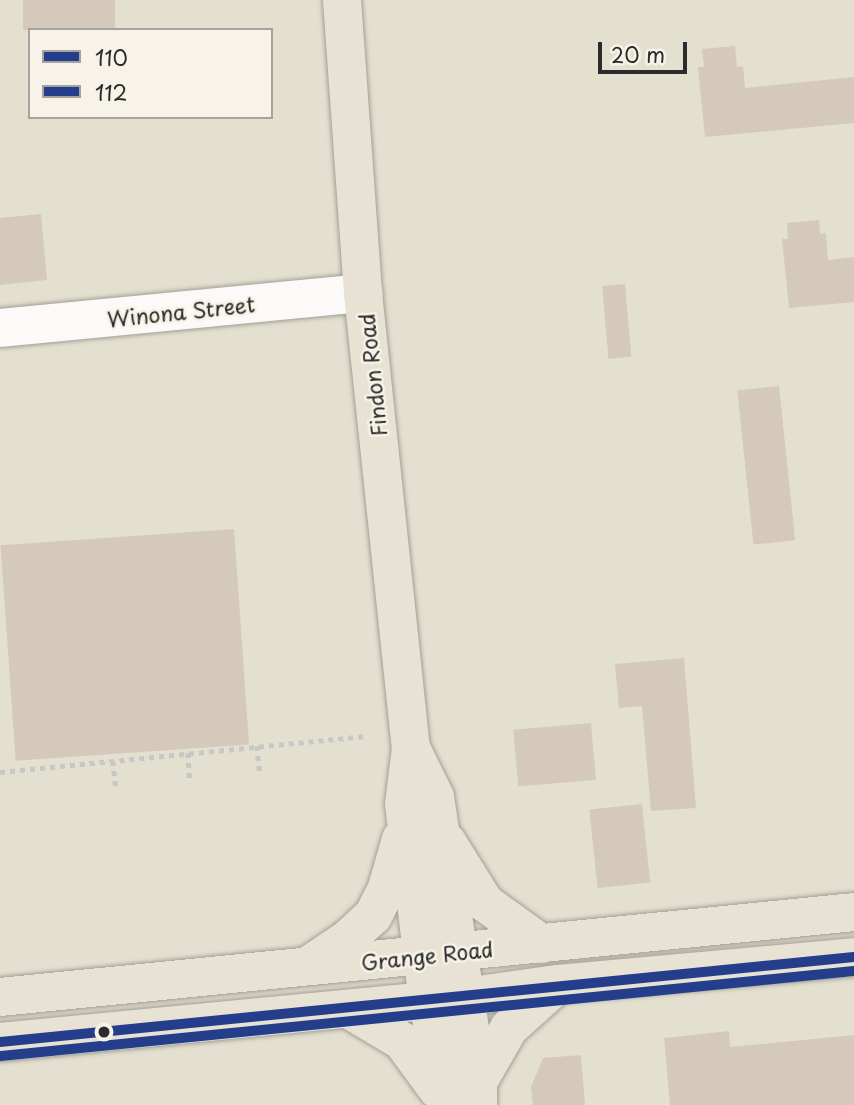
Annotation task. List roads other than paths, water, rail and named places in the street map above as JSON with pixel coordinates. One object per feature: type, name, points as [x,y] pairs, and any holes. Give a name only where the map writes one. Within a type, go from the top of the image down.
[{"type":"main road","name":"Findon Road","points":[[342,0],[363,293],[411,748],[435,797],[422,826],[462,1098]]},
{"type":"main road","points":[[306,968],[349,938],[373,916],[422,826],[485,903],[542,944]]},
{"type":"main road","name":"Grange Road","points":[[0,997],[854,912]]},
{"type":"main road","points":[[0,1042],[446,999],[558,984],[854,957]]},
{"type":"main road","points":[[348,1009],[402,1041],[462,1098],[509,1028],[558,984]]},
{"type":"street","name":"Winona Street","points":[[0,328],[363,293]]}]
